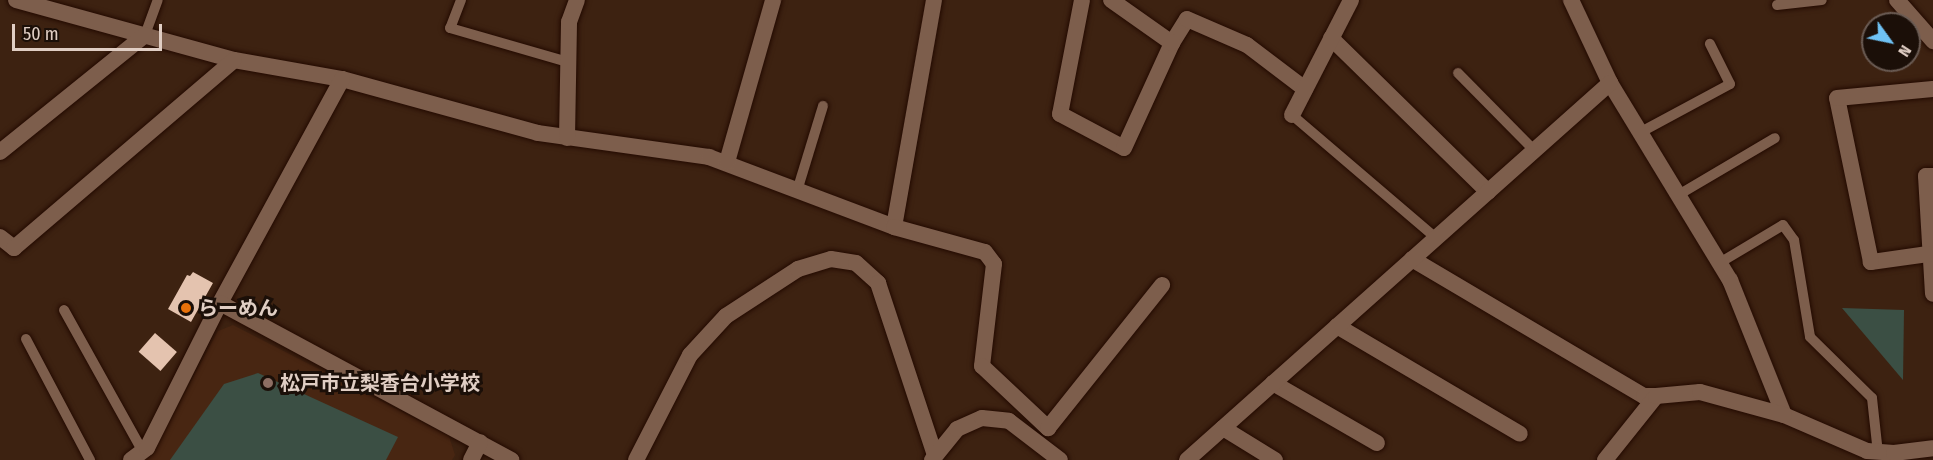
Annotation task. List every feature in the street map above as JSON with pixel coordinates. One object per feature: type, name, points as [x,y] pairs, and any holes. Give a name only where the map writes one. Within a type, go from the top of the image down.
[{"type":"street","points":[[16,0],[64,7],[234,60],[342,79],[567,138],[727,162],[894,227],[985,252],[994,264],[982,366],[1043,435],[1060,460]]},
{"type":"street","points":[[567,138],[569,22],[577,0]]},
{"type":"street","points":[[727,162],[773,0]]},
{"type":"street","points":[[894,227],[934,0]]},
{"type":"street","points":[[1082,0],[1060,114],[1124,148],[1172,43],[1187,19],[1247,45],[1305,89]]},
{"type":"street","points":[[1111,0],[1172,43]]},
{"type":"street","points":[[1292,115],[1351,0]]},
{"type":"street","points":[[1570,0],[1610,83],[1721,261],[1784,415]]},
{"type":"street","points":[[1897,0],[1933,41]]},
{"type":"street","points":[[0,152],[145,34]]},
{"type":"street","points":[[1331,38],[1488,192]]},
{"type":"street","points":[[0,237],[14,248],[234,60]]},
{"type":"street","points":[[137,456],[342,79]]},
{"type":"street","points":[[1187,460],[1610,83]]},
{"type":"street","points":[[1928,254],[1871,262],[1837,98],[1933,89]]},
{"type":"street","points":[[1933,176],[1926,176],[1928,254],[1933,294]]},
{"type":"street","points":[[636,460],[690,355],[726,316],[798,269],[831,259],[856,263],[878,284],[933,458]]},
{"type":"street","points":[[1412,259],[1644,396],[1700,392],[1784,415],[1872,454],[1933,448]]},
{"type":"street","points":[[1043,435],[1162,285]]},
{"type":"street","points":[[220,303],[511,460]]},
{"type":"street","points":[[1337,326],[1520,434]]},
{"type":"street","points":[[1273,383],[1377,443]]},
{"type":"street","points":[[1605,460],[1656,396]]},
{"type":"street","points":[[933,458],[957,429],[982,418],[1009,421],[1043,435]]},
{"type":"street","points":[[1223,428],[1275,460]]},
{"type":"street","points":[[471,460],[480,442]]},
{"type":"lane","points":[[145,34],[158,0]]},
{"type":"lane","points":[[461,0],[450,28],[568,62]]},
{"type":"lane","points":[[1777,5],[1822,0]]},
{"type":"lane","points":[[1641,132],[1730,84],[1710,44]]},
{"type":"lane","points":[[1458,73],[1534,150]]},
{"type":"lane","points":[[797,191],[823,106]]},
{"type":"lane","points":[[1292,115],[1436,238]]},
{"type":"lane","points":[[1680,194],[1775,138]]},
{"type":"lane","points":[[1721,261],[1783,225],[1794,240],[1810,337],[1872,398],[1872,454]]},
{"type":"lane","points":[[64,310],[137,456]]},
{"type":"lane","points":[[26,339],[90,460]]},
{"type":"shaded area","name":"松戸市立梨香台小学校","points":[[233,325],[449,436],[455,455],[452,460],[141,460],[160,440],[218,331]]},
{"type":"green space","points":[[1842,308],[1904,310],[1903,380]]},
{"type":"green space","points":[[258,373],[398,437],[386,460],[170,460],[224,384]]},
{"type":"building","points":[[193,272],[213,283],[191,322],[168,309],[187,275],[190,276]]},
{"type":"building","points":[[155,333],[177,352],[160,371],[139,352]]},
{"type":"place","name":"らーめん","points":[[186,308]]},
{"type":"place","name":"松戸市立梨香台小学校","points":[[268,383]]}]
